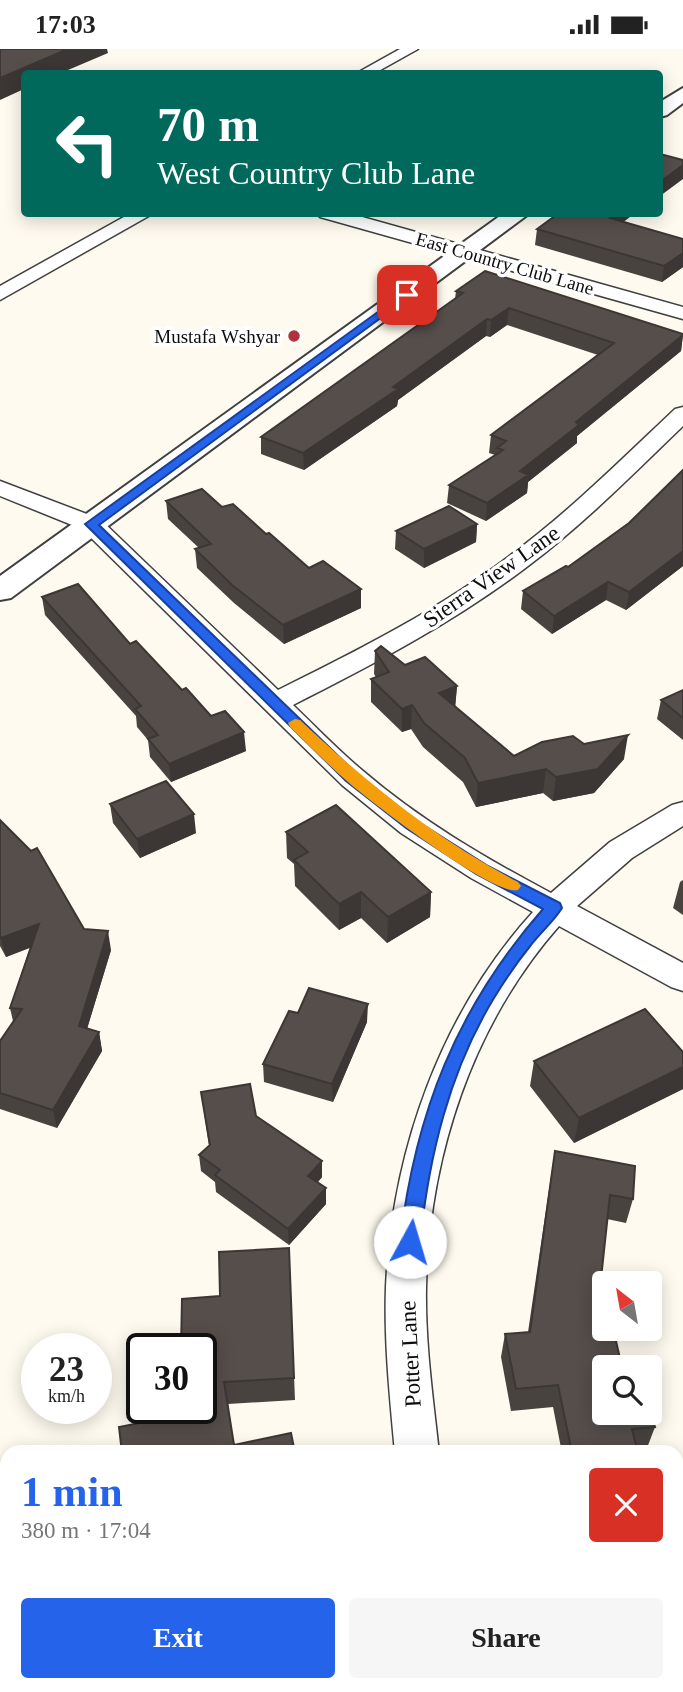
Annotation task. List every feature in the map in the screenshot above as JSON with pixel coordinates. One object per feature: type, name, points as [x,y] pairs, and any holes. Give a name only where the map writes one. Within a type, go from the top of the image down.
[{"type":"street","points":[[371,70],[411,49]]},
{"type":"street","points":[[663,109],[683,95]]},
{"type":"street","points":[[0,294],[138,217]]},
{"type":"street","name":"East Country Club Lane","points":[[341,217],[683,313]]},
{"type":"street","points":[[0,590],[514,217]]},
{"type":"street","name":"Sierra View Lane","points":[[274,703],[358,662],[433,619],[497,577],[585,506],[683,414]]},
{"type":"street","points":[[0,488],[91,524],[352,778],[412,825],[482,870],[683,978]]},
{"type":"street","name":"Potter Lane","points":[[416,1445],[407,1357],[407,1269],[416,1188],[433,1116],[457,1051],[488,993],[524,942],[554,908],[602,864],[651,829],[683,812]]},
{"type":"building","points":[[0,49],[68,49],[0,78]]},
{"type":"building","points":[[663,155],[683,160],[683,165],[663,180]]},
{"type":"building","points":[[554,217],[611,217],[683,239],[683,253],[664,266],[537,229]]},
{"type":"building","points":[[485,271],[683,335],[576,422],[579,425],[520,471],[528,475],[487,503],[449,485],[503,450],[497,448],[506,441],[491,435],[614,343],[509,308],[491,320],[487,319],[393,387],[398,389],[303,453],[261,437],[463,293],[456,291]]},
{"type":"building","points":[[683,470],[683,551],[629,592],[608,582],[554,616],[523,591],[568,567],[629,523]]},
{"type":"building","points":[[202,489],[222,507],[233,504],[309,568],[323,561],[361,589],[283,625],[232,585],[195,549],[211,544],[166,501]]},
{"type":"building","points":[[449,506],[477,524],[424,549],[396,531]]},
{"type":"building","points":[[78,584],[130,644],[136,641],[182,690],[186,688],[211,716],[225,711],[244,732],[169,764],[148,739],[158,735],[135,709],[141,706],[42,597]]},
{"type":"building","points":[[381,646],[405,665],[425,657],[457,686],[439,693],[514,756],[542,742],[573,736],[584,744],[628,735],[598,769],[556,777],[546,769],[478,783],[465,758],[424,723],[412,705],[402,709],[371,679],[389,672],[375,651]]},
{"type":"building","points":[[683,690],[683,718],[661,700]]},
{"type":"building","points":[[166,781],[194,814],[137,839],[110,804]]},
{"type":"building","points":[[336,805],[431,892],[388,917],[361,892],[339,904],[294,860],[308,852],[286,832]]},
{"type":"building","points":[[0,820],[31,851],[37,848],[84,929],[108,931],[79,1026],[99,1032],[53,1110],[0,1093],[0,1041],[22,1009],[10,1008],[39,924],[1,938],[0,936]]},
{"type":"building","points":[[309,988],[368,1004],[332,1084],[263,1064],[289,1011],[298,1013]]},
{"type":"building","points":[[645,1009],[683,1052],[683,1067],[579,1118],[534,1061]]},
{"type":"building","points":[[250,1084],[256,1116],[322,1161],[308,1176],[326,1188],[288,1229],[215,1175],[220,1170],[199,1155],[210,1145],[201,1092]]},
{"type":"building","points":[[555,1151],[635,1166],[633,1199],[610,1195],[602,1271],[592,1271],[592,1341],[616,1341],[619,1355],[592,1355],[592,1425],[655,1427],[632,1429],[636,1445],[570,1445],[558,1385],[516,1389],[505,1334],[530,1332]]},
{"type":"building","points":[[289,1248],[294,1378],[224,1382],[234,1445],[121,1445],[119,1427],[134,1424],[217,1424],[217,1333],[181,1333],[182,1299],[220,1296],[219,1252]]},
{"type":"building","points":[[291,1433],[293,1445],[234,1445]]},
{"type":"slow traffic","points":[[295,723],[352,778],[412,825],[482,870],[513,886]]},
{"type":"place","name":"Mustafa Wshyar","points":[[294,336]]},
{"type":"route","points":[[407,295],[91,524],[352,778],[412,825],[482,870],[554,908],[524,942],[488,993],[457,1051],[433,1116],[416,1188],[410,1242]]}]
